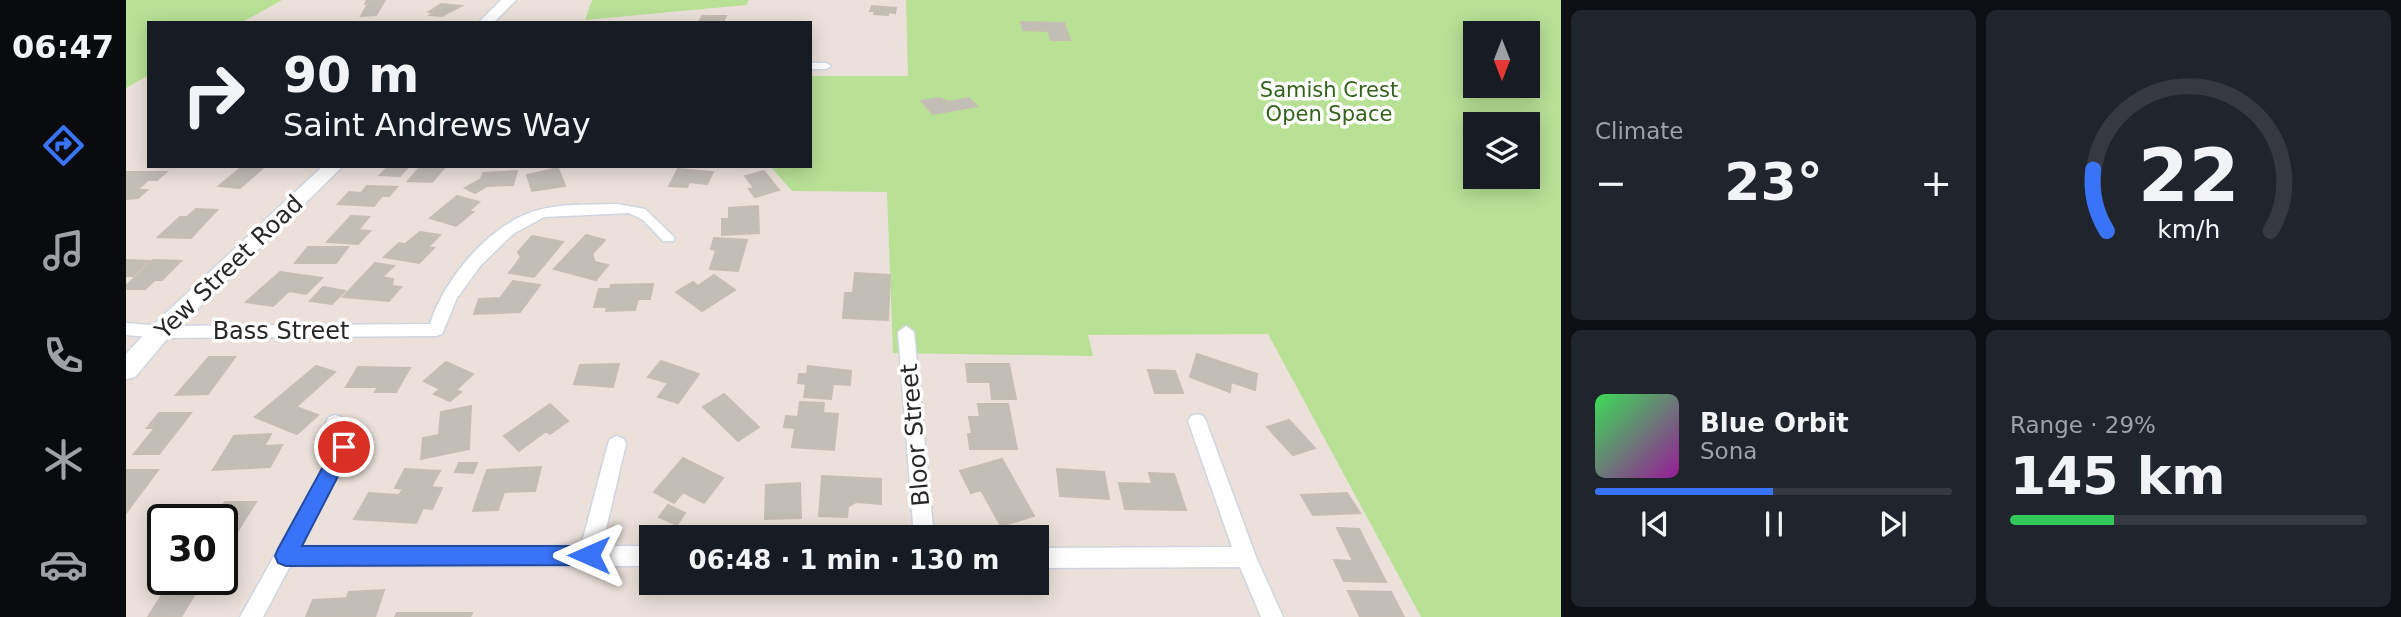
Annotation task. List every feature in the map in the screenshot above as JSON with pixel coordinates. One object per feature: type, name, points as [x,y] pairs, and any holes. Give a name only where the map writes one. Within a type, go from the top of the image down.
[{"type":"street","points":[[487,21],[509,0]]},
{"type":"street","points":[[812,66],[826,66]]},
{"type":"street","name":"Yew Street Road","points":[[126,370],[160,332],[332,168]]},
{"type":"street","name":"Bass Street","points":[[126,329],[160,332],[436,330],[439,314],[468,273],[506,232],[523,220],[541,213],[621,208],[640,212],[668,238]]},
{"type":"street","name":"Bloor Street","points":[[905,332],[923,525]]},
{"type":"street","points":[[1197,421],[1246,556],[1272,617]]},
{"type":"street","points":[[251,617],[344,447],[335,422]]},
{"type":"street","points":[[589,555],[617,443]]},
{"type":"street","points":[[286,556],[639,556]]},
{"type":"street","points":[[1049,558],[1246,556]]},
{"type":"green space","points":[[126,0],[282,0],[245,21],[147,21],[147,76],[126,88]]},
{"type":"green space","points":[[592,0],[749,0],[746,5],[585,20]]},
{"type":"green space","name":"Samish Crest Open Space","points":[[906,0],[1561,0],[1561,617],[1421,617],[1268,334],[1088,335],[1093,356],[893,353],[887,192],[792,191],[772,168],[812,168],[812,76],[908,76]]},
{"type":"building","points":[[367,0],[385,0],[376,15],[361,16],[368,4],[365,4]]},
{"type":"building","points":[[441,4],[461,6],[442,16],[430,15],[433,13],[429,12]]},
{"type":"building","points":[[872,6],[896,8],[895,13],[889,12],[888,15],[874,14],[875,11],[870,11]]},
{"type":"building","points":[[702,16],[726,16],[724,21],[700,21]]},
{"type":"building","points":[[1021,22],[1064,23],[1070,40],[1051,40],[1048,31],[1023,30]]},
{"type":"building","points":[[939,98],[949,102],[969,98],[977,106],[933,114],[921,101]]},
{"type":"building","points":[[241,168],[263,168],[240,188],[219,186]]},
{"type":"building","points":[[387,168],[407,168],[400,176],[380,175]]},
{"type":"building","points":[[419,168],[444,168],[432,182],[408,181]]},
{"type":"building","points":[[558,168],[565,186],[532,191],[527,175]]},
{"type":"building","points":[[678,169],[713,172],[707,184],[689,182],[687,187],[669,186]]},
{"type":"building","points":[[517,171],[513,185],[487,186],[475,193],[465,188],[481,179],[483,173]]},
{"type":"building","points":[[764,171],[779,190],[755,197],[749,189],[754,188],[745,176]]},
{"type":"building","points":[[126,172],[166,172],[157,180],[148,180],[137,190],[147,190],[138,198],[126,199]]},
{"type":"building","points":[[367,186],[397,187],[389,196],[382,196],[374,206],[338,204],[349,192],[361,193]]},
{"type":"building","points":[[457,196],[479,202],[469,211],[473,212],[456,226],[430,218]]},
{"type":"building","points":[[758,206],[759,233],[722,235],[722,219],[729,219],[729,208]]},
{"type":"building","points":[[196,209],[217,210],[191,238],[158,237],[180,217],[187,217]]},
{"type":"building","points":[[351,216],[369,217],[358,230],[370,231],[358,244],[327,242]]},
{"type":"building","points":[[420,232],[440,235],[428,247],[434,248],[419,263],[384,257],[399,243],[405,244]]},
{"type":"building","points":[[586,235],[605,240],[592,254],[595,262],[608,265],[596,280],[554,269]]},
{"type":"building","points":[[532,236],[563,242],[534,277],[509,273],[521,257],[518,252]]},
{"type":"building","points":[[714,238],[747,240],[738,271],[710,269],[716,250],[711,249]]},
{"type":"building","points":[[308,247],[348,247],[336,263],[295,263]]},
{"type":"building","points":[[126,260],[149,261],[133,276],[126,276]]},
{"type":"building","points":[[153,260],[181,261],[162,280],[155,280],[145,289],[126,289],[126,286]]},
{"type":"building","points":[[375,263],[394,266],[382,277],[393,279],[392,286],[401,287],[389,301],[343,297]]},
{"type":"building","points":[[280,272],[322,278],[306,294],[289,291],[273,306],[246,302]]},
{"type":"building","points":[[855,273],[890,275],[888,320],[843,318],[845,293],[853,293]]},
{"type":"building","points":[[714,275],[735,290],[702,311],[676,292],[693,282],[698,286]]},
{"type":"building","points":[[513,281],[540,285],[520,312],[474,314],[479,299],[500,298]]},
{"type":"building","points":[[653,284],[650,299],[638,299],[635,310],[606,311],[607,307],[594,307],[599,289],[610,289],[611,285]]},
{"type":"building","points":[[323,287],[345,291],[332,304],[310,301]]},
{"type":"building","points":[[1197,354],[1257,374],[1255,390],[1231,382],[1230,392],[1190,377]]},
{"type":"building","points":[[209,357],[235,357],[208,394],[176,395]]},
{"type":"building","points":[[661,361],[699,374],[678,403],[658,397],[668,383],[648,377]]},
{"type":"building","points":[[446,362],[473,374],[456,390],[461,392],[450,401],[434,394],[440,389],[424,381]]},
{"type":"building","points":[[619,364],[613,387],[574,384],[580,365]]},
{"type":"building","points":[[966,364],[1009,364],[1016,399],[992,399],[990,382],[968,382]]},
{"type":"building","points":[[316,366],[335,372],[296,407],[318,415],[297,434],[255,417]]},
{"type":"building","points":[[808,366],[851,371],[850,385],[833,384],[831,399],[804,397],[806,384],[798,383],[799,374],[807,374]]},
{"type":"building","points":[[358,367],[410,368],[396,392],[375,392],[378,387],[346,387]]},
{"type":"building","points":[[1148,370],[1175,371],[1183,393],[1155,393]]},
{"type":"building","points":[[724,394],[759,427],[738,441],[703,407]]},
{"type":"building","points":[[800,402],[824,403],[823,413],[838,414],[834,450],[792,447],[795,428],[784,427],[786,416],[798,417]]},
{"type":"building","points":[[550,404],[568,421],[550,434],[546,431],[519,451],[504,436]]},
{"type":"building","points":[[978,404],[1008,404],[1017,449],[970,449],[968,434],[972,434],[969,417],[980,417]]},
{"type":"building","points":[[471,406],[469,449],[421,459],[423,438],[439,435],[441,412]]},
{"type":"building","points":[[159,413],[191,413],[159,454],[134,454],[155,428],[147,428]]},
{"type":"building","points":[[1289,420],[1315,448],[1293,455],[1267,427]]},
{"type":"building","points":[[271,434],[264,446],[282,445],[270,467],[213,470],[234,436]]},
{"type":"building","points":[[683,458],[723,478],[704,503],[683,492],[674,503],[654,492]]},
{"type":"building","points":[[1002,459],[1034,516],[1000,525],[981,490],[971,493],[960,471]]},
{"type":"building","points":[[459,463],[477,463],[473,473],[455,472]]},
{"type":"building","points":[[541,467],[535,491],[504,492],[498,510],[473,511],[487,470]]},
{"type":"building","points":[[405,469],[440,471],[431,487],[442,488],[432,509],[423,508],[416,523],[354,519],[369,493],[399,495],[403,489],[395,488]]},
{"type":"building","points":[[1057,469],[1104,472],[1109,499],[1060,496]]},
{"type":"building","points":[[126,470],[158,470],[126,513]]},
{"type":"building","points":[[1149,473],[1174,474],[1186,510],[1125,509],[1119,483],[1152,484]]},
{"type":"building","points":[[822,476],[881,479],[881,504],[856,502],[848,507],[847,517],[819,516]]},
{"type":"building","points":[[800,483],[801,518],[765,519],[766,485]]},
{"type":"building","points":[[1347,493],[1360,513],[1313,515],[1301,495]]},
{"type":"building","points":[[256,502],[238,530],[238,504],[224,504]]},
{"type":"building","points":[[668,505],[685,513],[677,525],[659,517]]},
{"type":"building","points":[[1337,528],[1359,529],[1386,582],[1344,581],[1334,560],[1353,561]]},
{"type":"building","points":[[384,590],[375,617],[339,617],[349,592]]},
{"type":"building","points":[[1348,591],[1391,592],[1404,617],[1360,617]]},
{"type":"building","points":[[162,595],[194,595],[181,617],[148,617]]},
{"type":"building","points":[[347,598],[339,617],[306,617],[313,600]]},
{"type":"building","points":[[397,613],[472,613],[470,617],[395,617]]},
{"type":"route","points":[[344,447],[286,556],[589,555]]}]
